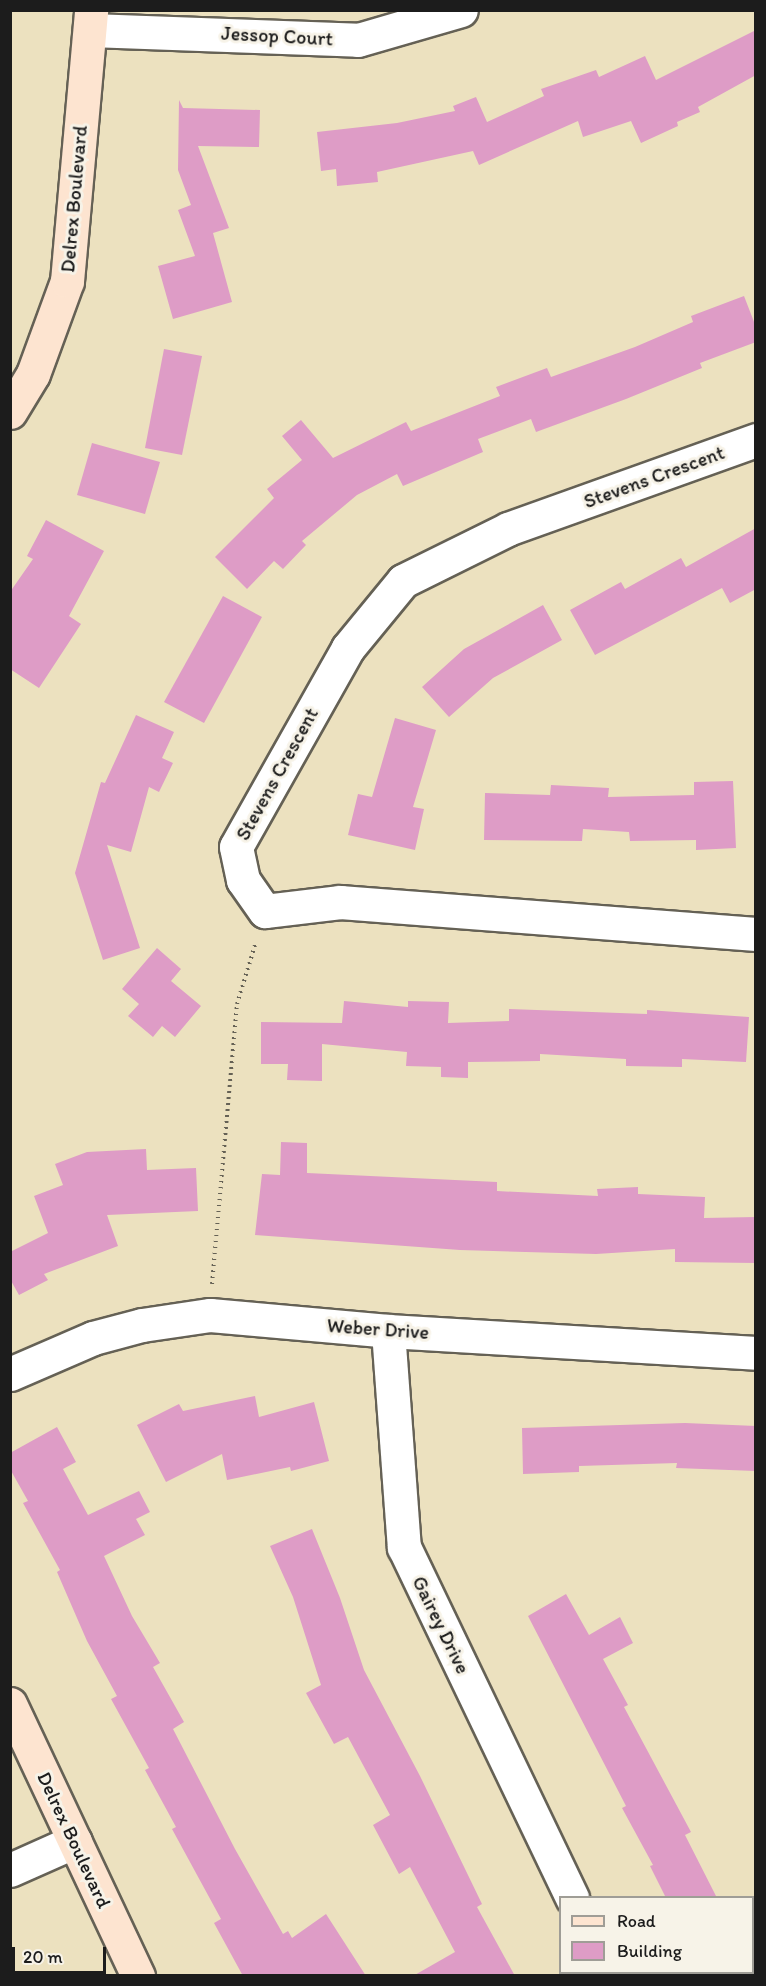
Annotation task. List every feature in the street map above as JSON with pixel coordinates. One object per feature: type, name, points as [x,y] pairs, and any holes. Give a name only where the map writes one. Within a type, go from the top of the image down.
[{"type":"street","name":"Jessop Court","points":[[91,20],[357,40],[461,10]]},
{"type":"street","name":"Delrex Boulevard","points":[[10,412],[33,374],[67,281],[91,20]]},
{"type":"street","name":"Stevens Crescent","points":[[265,911],[243,880],[236,847],[348,648],[402,581],[508,530],[756,440]]},
{"type":"street","points":[[265,911],[340,902],[756,934]]},
{"type":"street","name":"Weber Drive","points":[[10,1374],[93,1338],[142,1324],[210,1315],[388,1331],[756,1353]]},
{"type":"street","name":"Gairey Drive","points":[[388,1331],[404,1547],[571,1896]]},
{"type":"street","name":"Delrex Boulevard","points":[[10,1704],[138,1976]]},
{"type":"street","points":[[10,1870],[75,1841]]},
{"type":"path","points":[[210,1315],[237,1004],[265,911]]},
{"type":"building","points":[[756,30],[756,75],[698,107],[700,112],[677,122],[678,126],[641,143],[631,121],[583,137],[578,121],[479,165],[473,151],[377,172],[378,182],[337,186],[336,169],[321,171],[317,132],[397,123],[455,111],[453,106],[476,97],[487,122],[544,96],[541,89],[596,70],[599,77],[645,56],[656,80]]},
{"type":"building","points":[[179,100],[183,108],[260,110],[259,147],[198,146],[229,228],[213,233],[232,302],[173,319],[158,266],[195,256],[178,210],[191,205],[178,170]]},
{"type":"building","points":[[744,296],[756,327],[756,342],[700,363],[702,368],[536,432],[531,419],[478,439],[483,452],[403,486],[397,474],[357,495],[302,541],[306,545],[283,569],[274,561],[247,589],[215,557],[274,498],[267,489],[302,460],[282,436],[301,420],[333,458],[406,422],[411,431],[500,396],[496,387],[547,368],[551,377],[635,347],[693,322],[691,316]]},
{"type":"building","points":[[164,349],[202,356],[182,455],[145,448]]},
{"type":"building","points":[[92,443],[160,462],[145,514],[77,495]]},
{"type":"building","points":[[46,520],[104,551],[69,616],[81,624],[39,688],[10,669],[10,592],[33,559],[27,556]]},
{"type":"building","points":[[756,528],[756,589],[730,603],[722,588],[595,655],[570,610],[621,582],[625,589],[681,558],[686,567]]},
{"type":"building","points":[[223,596],[262,617],[204,723],[164,702]]},
{"type":"building","points":[[543,605],[562,640],[493,678],[449,717],[422,687],[464,649]]},
{"type":"building","points":[[136,715],[174,732],[162,758],[173,763],[159,792],[149,787],[131,852],[107,845],[140,948],[103,960],[75,873],[101,782],[105,783]]},
{"type":"building","points":[[395,718],[436,730],[413,807],[424,809],[415,850],[348,835],[358,794],[372,797]]},
{"type":"building","points":[[733,781],[736,848],[696,850],[696,840],[630,841],[629,832],[583,829],[582,841],[484,840],[485,793],[550,795],[551,785],[609,788],[608,797],[694,795],[694,782]]},
{"type":"building","points":[[157,948],[181,969],[171,981],[201,1006],[175,1037],[162,1026],[153,1037],[128,1016],[139,1004],[122,989]]},
{"type":"building","points":[[344,1001],[408,1007],[408,1001],[449,1002],[448,1023],[509,1021],[509,1009],[647,1014],[647,1010],[749,1017],[746,1062],[682,1059],[682,1067],[626,1066],[626,1059],[540,1054],[540,1061],[468,1062],[468,1078],[441,1077],[441,1067],[406,1066],[407,1052],[322,1044],[322,1081],[287,1080],[288,1064],[261,1064],[261,1022],[342,1023]]},
{"type":"building","points":[[281,1142],[307,1143],[307,1173],[497,1182],[497,1191],[598,1196],[597,1189],[638,1187],[638,1194],[705,1197],[704,1218],[756,1217],[756,1263],[675,1262],[675,1249],[596,1254],[460,1250],[255,1235],[262,1174],[280,1175]]},
{"type":"building","points":[[146,1149],[147,1170],[196,1168],[198,1211],[107,1215],[118,1246],[44,1274],[48,1280],[19,1295],[10,1279],[10,1252],[48,1233],[34,1196],[63,1185],[55,1164],[87,1152]]},
{"type":"building","points":[[255,1396],[259,1417],[314,1402],[329,1461],[291,1471],[290,1467],[227,1480],[222,1454],[166,1482],[137,1425],[179,1404],[183,1411]]},
{"type":"building","points":[[685,1423],[756,1426],[756,1471],[676,1468],[677,1463],[579,1466],[579,1472],[523,1474],[522,1428]]},
{"type":"building","points":[[57,1427],[76,1462],[63,1469],[88,1515],[139,1491],[150,1512],[136,1519],[145,1535],[104,1556],[132,1616],[160,1663],[153,1667],[184,1722],[173,1729],[235,1849],[283,1934],[288,1931],[292,1938],[326,1914],[366,1976],[243,1976],[214,1923],[221,1919],[172,1829],[176,1827],[145,1770],[149,1768],[111,1699],[117,1696],[87,1641],[57,1572],[60,1570],[23,1503],[28,1501],[10,1469],[10,1453]]},
{"type":"building","points":[[312,1529],[340,1598],[364,1670],[420,1776],[482,1904],[477,1907],[515,1976],[413,1976],[455,1952],[410,1867],[399,1874],[373,1825],[390,1815],[348,1737],[334,1744],[306,1693],[321,1685],[293,1597],[270,1546]]},
{"type":"building","points":[[566,1594],[589,1635],[620,1617],[633,1643],[603,1659],[628,1705],[624,1707],[691,1832],[685,1835],[716,1896],[665,1896],[650,1866],[653,1865],[622,1808],[626,1806],[528,1616]]}]
